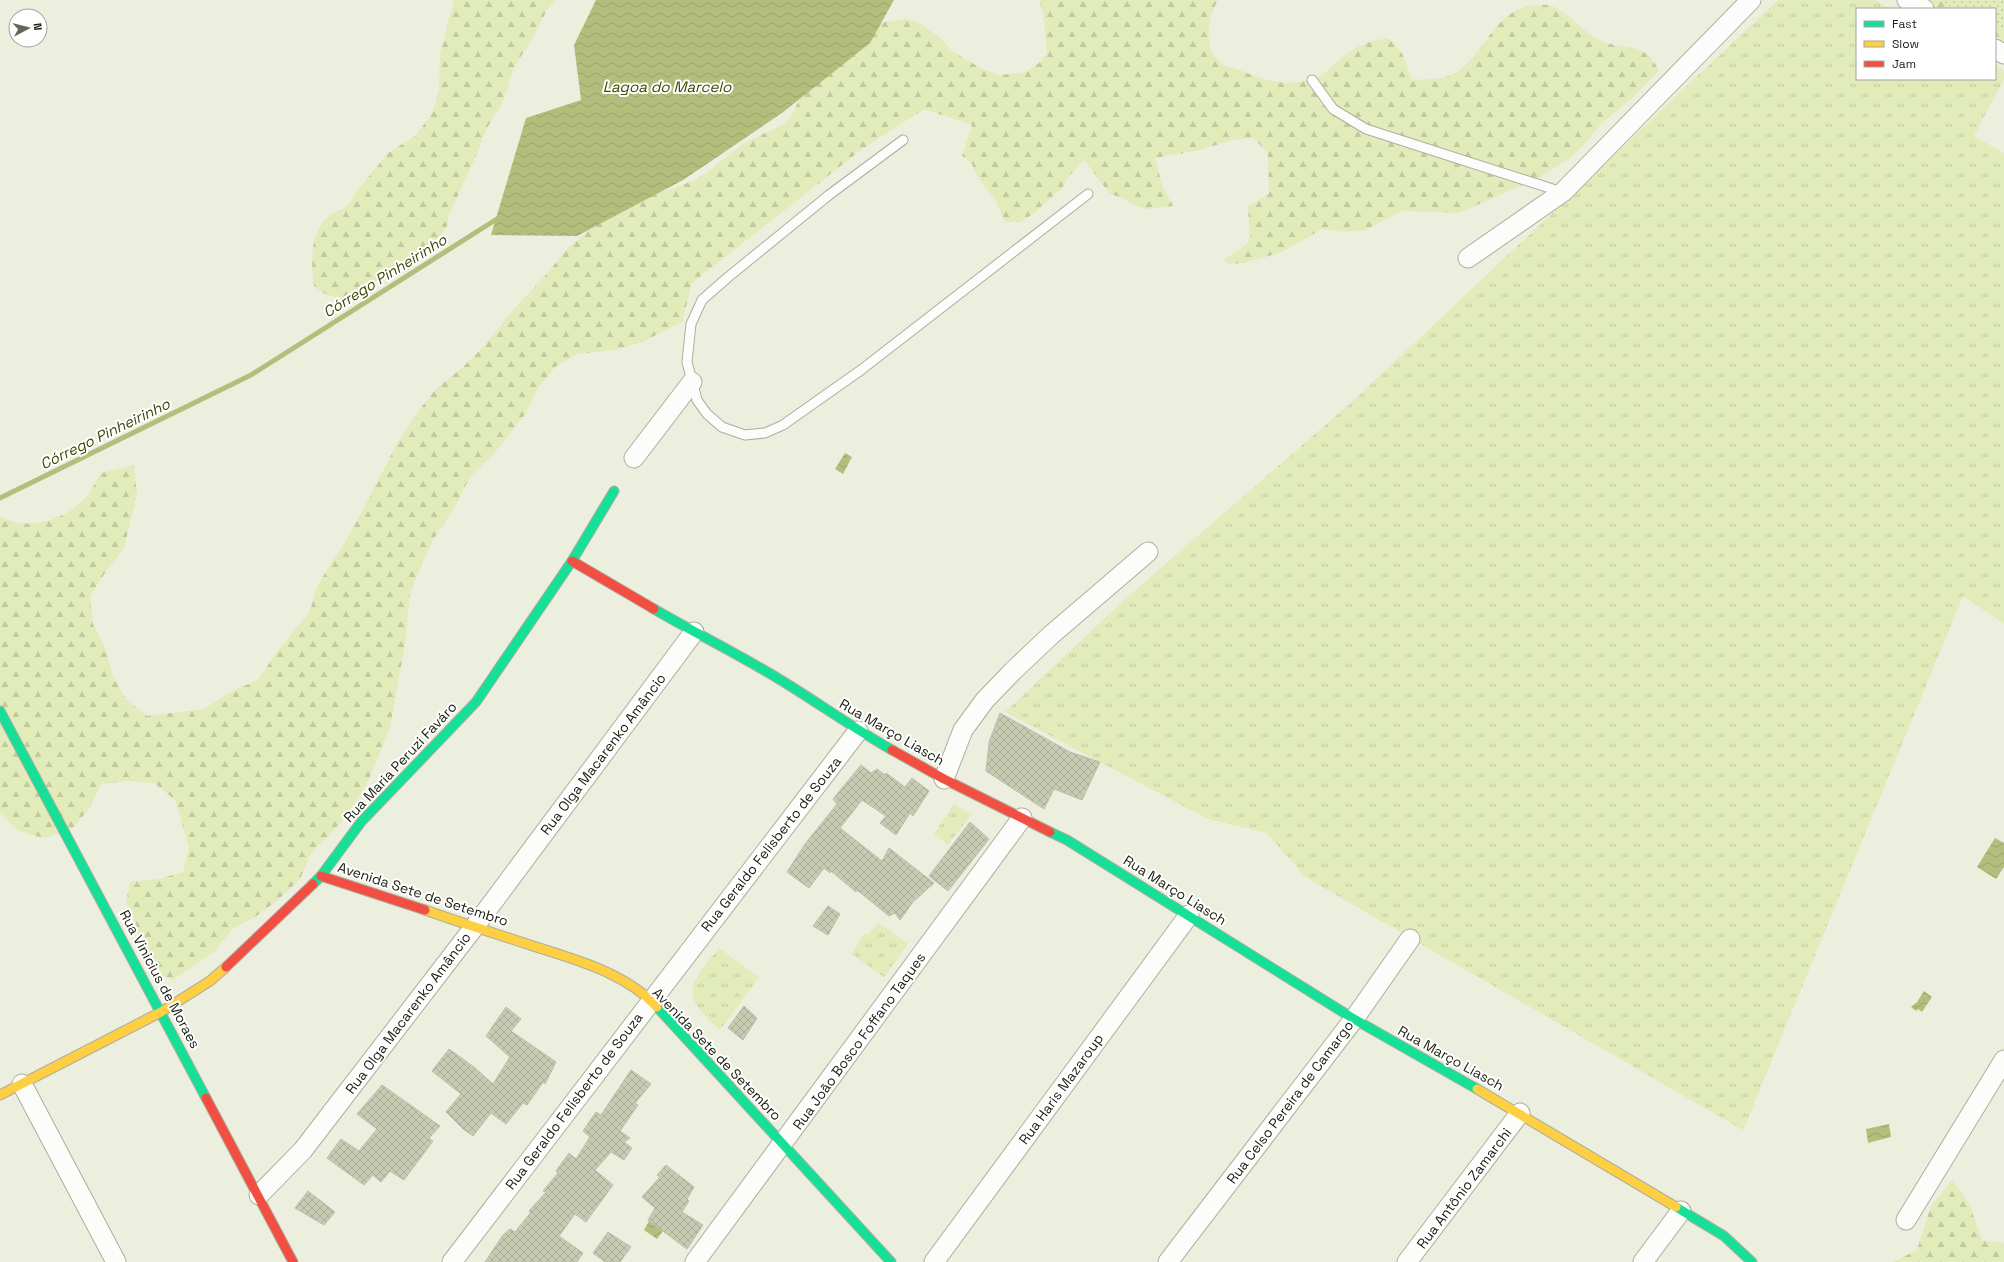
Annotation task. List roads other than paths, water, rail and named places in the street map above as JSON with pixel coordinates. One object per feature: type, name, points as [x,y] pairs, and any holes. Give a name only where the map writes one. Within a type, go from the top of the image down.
[{"type":"street","points":[[1468,258],[1563,192],[1751,0]]},
{"type":"street","points":[[1908,0],[1922,8]]},
{"type":"street","points":[[634,458],[692,382]]},
{"type":"street","name":"Rua Maria Peruzi Faváro","points":[[0,1095],[162,1012],[210,981],[321,876],[361,822],[476,702],[572,561],[614,491]]},
{"type":"street","points":[[944,779],[963,730],[985,700],[1013,671],[1052,635],[1148,552]]},
{"type":"street","name":"Rua Março Liasch","points":[[572,561],[694,632],[737,654],[779,679],[858,731],[944,779],[1067,840],[1189,915],[1354,1020],[1520,1113],[1724,1236],[1752,1262]]},
{"type":"street","name":"Rua Olga Macarenko Amâncio","points":[[259,1195],[303,1150],[475,926],[694,632]]},
{"type":"street","name":"Rua Vinicius de Moraes","points":[[0,710],[162,1012],[293,1262]]},
{"type":"street","name":"Rua Geraldo Felisberto de Souza","points":[[452,1262],[650,1001],[858,731]]},
{"type":"street","name":"Rua João Bosco Foffano Taques","points":[[695,1262],[1022,818]]},
{"type":"street","name":"Avenida Sete de Setembro","points":[[321,876],[578,961],[615,976],[650,1001],[891,1262]]},
{"type":"street","name":"Rua Haris Mazaroup","points":[[934,1262],[1189,915]]},
{"type":"street","name":"Rua Celso Pereira de Camargo","points":[[1168,1262],[1354,1020],[1410,940]]},
{"type":"street","points":[[1906,1220],[2004,1060]]},
{"type":"street","points":[[22,1084],[116,1262]]},
{"type":"street","name":"Rua Antônio Zamarchi","points":[[1407,1262],[1520,1113]]},
{"type":"street","points":[[1643,1262],[1681,1211]]},
{"type":"lane","points":[[1312,80],[1333,109],[1366,129],[1563,192]]},
{"type":"lane","points":[[903,140],[829,195],[722,281],[702,300],[690,324],[687,362],[697,400],[707,414],[722,427],[745,435],[765,433],[783,425],[861,370],[1088,194]]},
{"type":"water","name":"Lagoa do Marcelo","points":[[596,0],[894,0],[870,43],[782,113],[683,180],[577,236],[491,235],[526,118],[581,100],[574,45]]},
{"type":"water","points":[[845,453],[852,457],[843,474],[835,469]]},
{"type":"water","points":[[1995,838],[2004,843],[2004,867],[1996,879],[1977,867]]},
{"type":"water","points":[[1924,991],[1932,997],[1922,1012],[1918,1009],[1916,1011],[1911,1007],[1917,1002]]},
{"type":"water","points":[[1889,1124],[1891,1137],[1868,1143],[1866,1129]]},
{"type":"water","points":[[649,1221],[663,1231],[657,1239],[644,1230]]},
{"type":"waterway","name":"Córrego Pinheirinho","points":[[0,498],[251,375],[500,217]]}]
